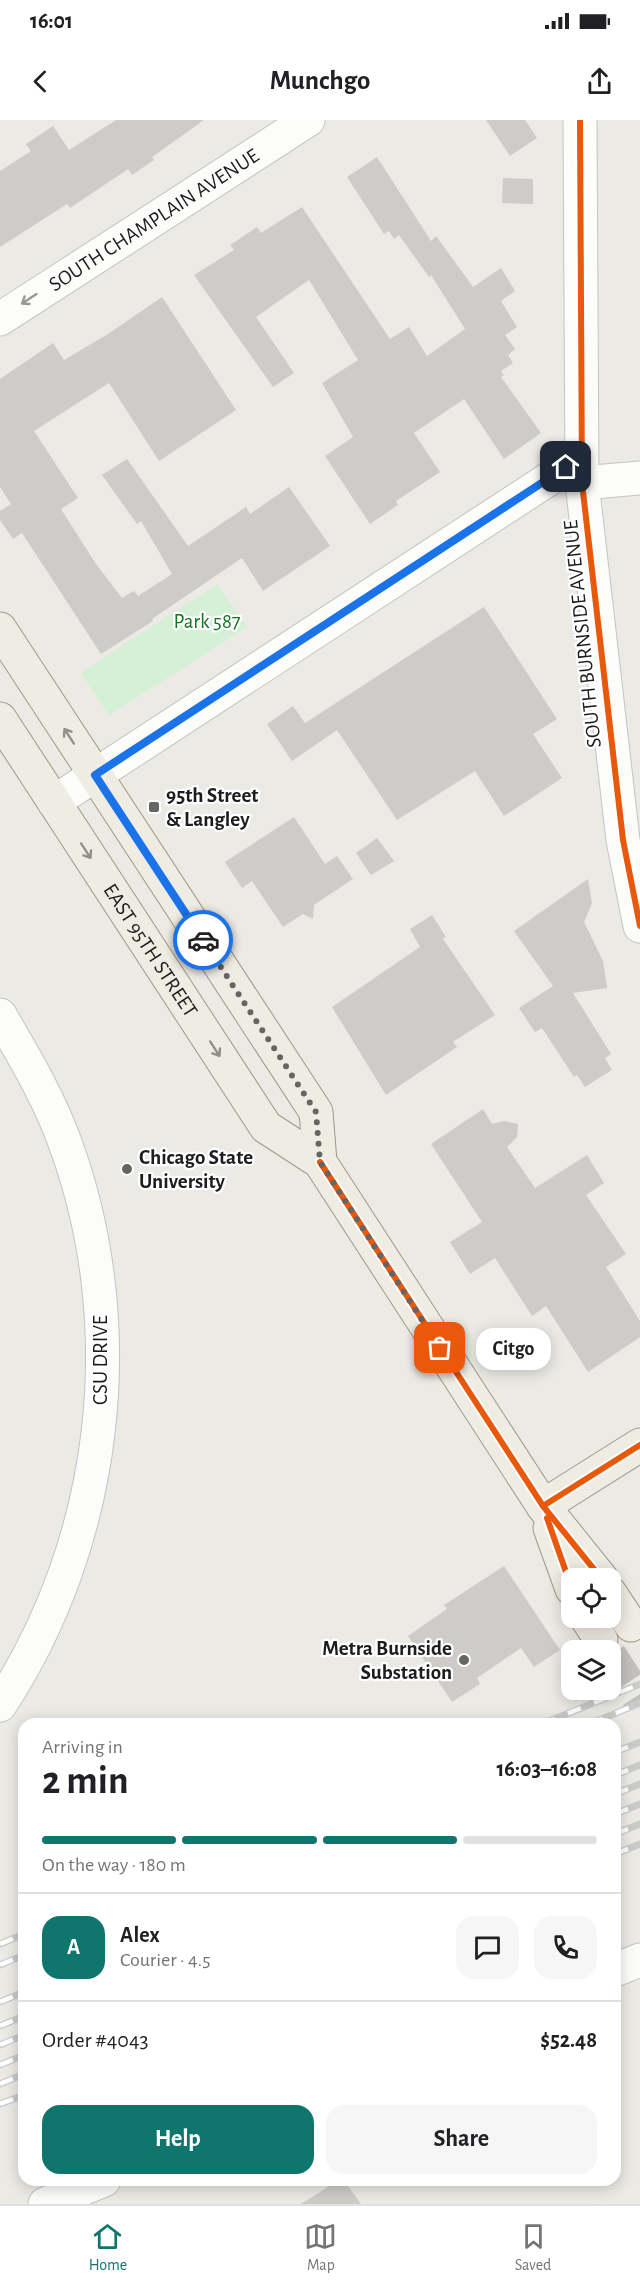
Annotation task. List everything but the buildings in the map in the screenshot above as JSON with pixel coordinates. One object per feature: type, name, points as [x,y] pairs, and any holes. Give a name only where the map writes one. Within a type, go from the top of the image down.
[{"type":"main road","name":"EAST 95TH STREET","points":[[0,629],[316,1112],[320,1162]]},
{"type":"main road","name":"EAST 95TH STREET","points":[[0,719],[266,1127],[320,1162],[543,1506],[593,1568]]},
{"type":"main road","points":[[543,1506],[640,1445]]},
{"type":"main road","name":"EAST 95TH STREET","points":[[543,1506],[565,1568]]},
{"type":"main road","points":[[621,1610],[631,1625]]},
{"type":"street","name":"SOUTH CHAMPLAIN AVENUE","points":[[0,319],[308,120]]},
{"type":"street","name":"SOUTH BURNSIDE AVENUE","points":[[580,120],[581,470],[623,840],[640,926]]},
{"type":"street","points":[[54,802],[581,470],[640,478]]},
{"type":"street","name":"CSU DRIVE","points":[[0,1015],[40,1085],[64,1139],[85,1203],[97,1262],[103,1390],[97,1446],[83,1516],[63,1583],[39,1638],[0,1705]]},
{"type":"street","points":[[621,1968],[640,1960]]},
{"type":"street","points":[[45,2204],[89,2186]]},
{"type":"green space","name":"Park 587","points":[[217,584],[247,627],[109,715],[81,673]]},
{"type":"tunnel","points":[[621,1672],[640,1701]]},
{"type":"railway","points":[[557,1718],[640,1684]]},
{"type":"railway","points":[[604,1718],[640,1703]]},
{"type":"railway","points":[[621,1750],[640,1742]]},
{"type":"railway","points":[[621,1773],[640,1765]]},
{"type":"railway","points":[[621,1792],[640,1784]]},
{"type":"railway","points":[[621,1812],[640,1804]]},
{"type":"railway","points":[[621,1832],[640,1824]]},
{"type":"railway","points":[[621,1852],[640,1844]]},
{"type":"railway","points":[[0,1944],[18,1936]]},
{"type":"railway","points":[[0,1965],[18,1958]]},
{"type":"railway","points":[[0,2002],[18,1994]]},
{"type":"railway","points":[[0,2026],[18,2018]]},
{"type":"railway","points":[[0,2045],[18,2038]]},
{"type":"railway","points":[[0,2065],[18,2058]]},
{"type":"railway","points":[[0,2084],[18,2076]]},
{"type":"railway","points":[[0,2104],[18,2097]]},
{"type":"cycle path","points":[[580,120],[582,483],[623,840],[640,926]]},
{"type":"cycle path","points":[[320,1162],[543,1506],[593,1568]]},
{"type":"cycle path","points":[[543,1506],[640,1445]]},
{"type":"cycle path","points":[[547,1518],[565,1568]]},
{"type":"way so far","points":[[203,940],[316,1112],[320,1162],[440,1348]]},
{"type":"place","name":"95th Street & Langley","points":[[154,807]]},
{"type":"place","name":"Chicago State University","points":[[127,1169]]},
{"type":"place","name":"Citgo","points":[[440,1348]]},
{"type":"place","name":"Metra Burnside Substation","points":[[464,1660]]},
{"type":"route","points":[[203,940],[95,775],[273,656],[566,467]]}]
